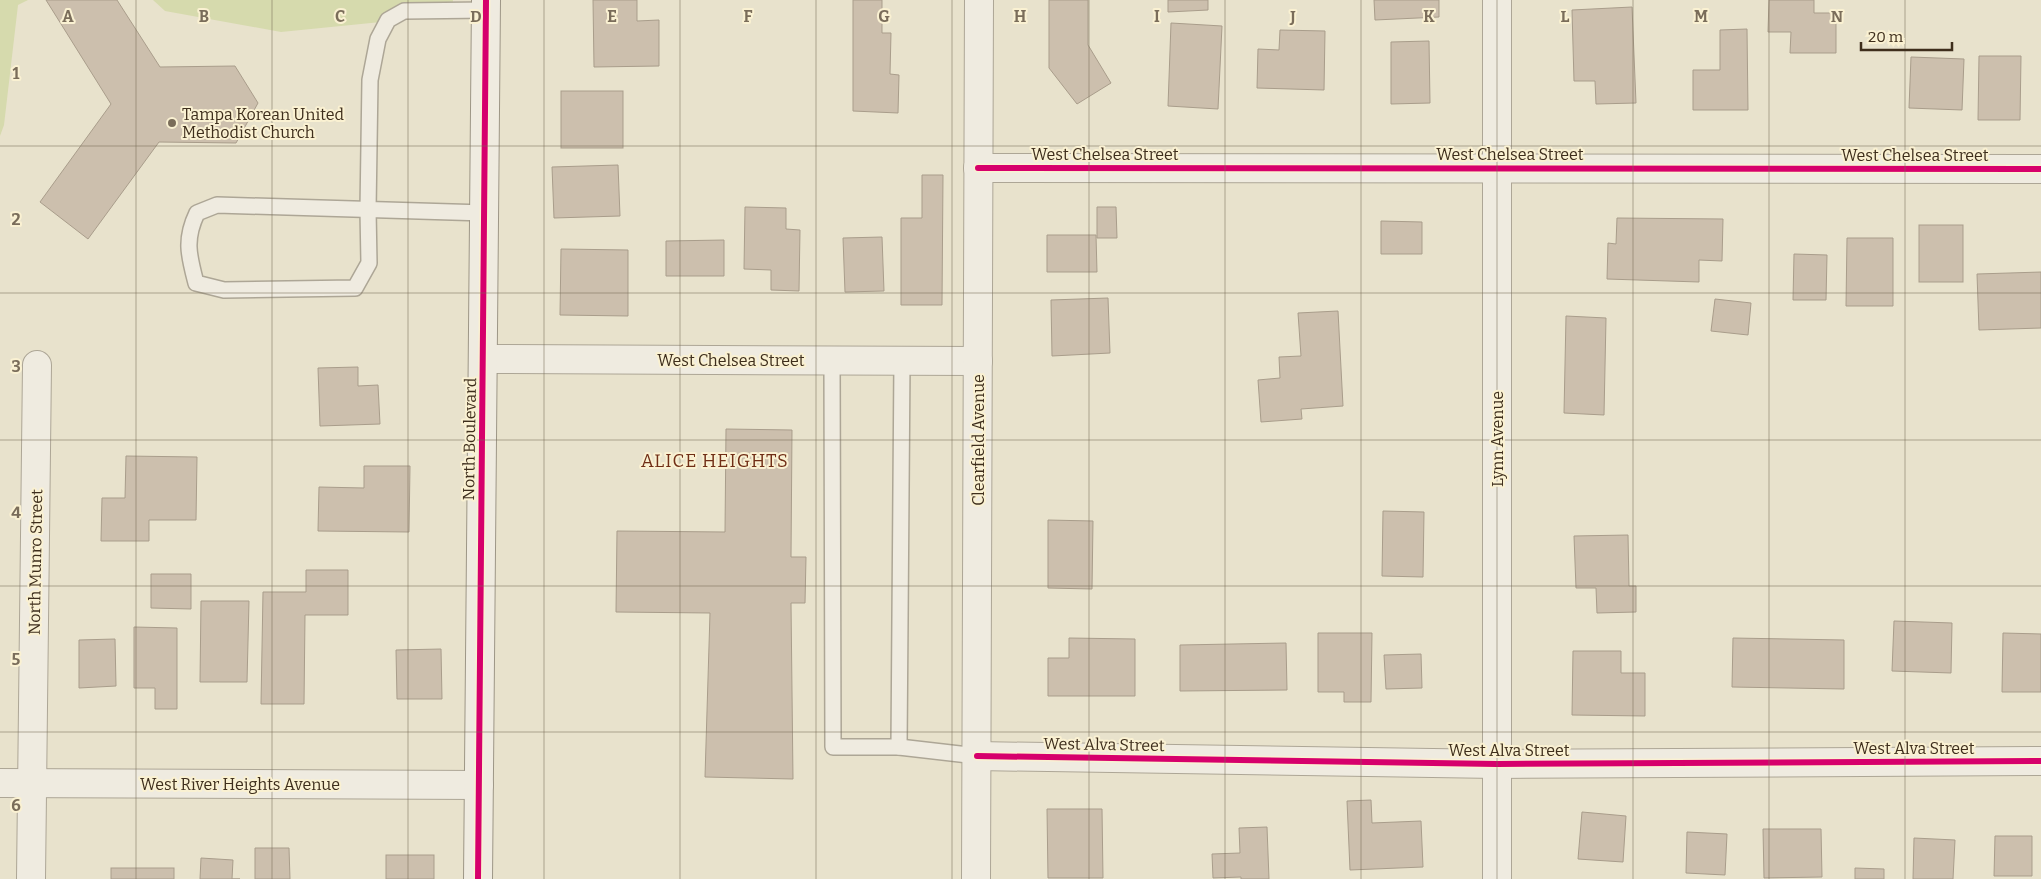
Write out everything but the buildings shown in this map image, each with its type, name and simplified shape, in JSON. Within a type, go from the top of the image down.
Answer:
[{"type":"street","name":"Clearfield Avenue","points":[[976,879],[979,0]]},
{"type":"street","name":"Lynn Avenue","points":[[1497,0],[1497,879]]},
{"type":"street","name":"North Boulevard","points":[[478,879],[486,5]]},
{"type":"street","name":"West Chelsea Street","points":[[978,168],[2041,169]]},
{"type":"street","name":"West Chelsea Street","points":[[484,359],[978,361]]},
{"type":"street","name":"North Munro Street","points":[[31,879],[38,364]]},
{"type":"street","name":"West Alva Street","points":[[977,756],[1497,764],[2041,761]]},
{"type":"street","name":"West River Heights Avenue","points":[[0,783],[479,785]]},
{"type":"lane","points":[[485,213],[368,210],[217,205],[197,213],[190,228],[189,254],[196,283],[224,290],[355,288],[369,262],[368,210],[370,80],[378,39],[388,20],[404,11],[486,5]]},
{"type":"lane","points":[[832,360],[833,747],[898,746],[977,756]]},
{"type":"lane","points":[[898,746],[902,360]]},
{"type":"green space","points":[[0,0],[28,0],[18,5],[4,125],[0,136]]},
{"type":"green space","points":[[153,0],[453,0],[451,15],[281,32],[165,11]]},
{"type":"cycle path","points":[[478,879],[486,0]]},
{"type":"cycle path","points":[[978,168],[2041,169]]},
{"type":"cycle path","points":[[977,756],[1497,764],[2041,761]]},
{"type":"place","name":"Tampa Korean United Methodist Church","points":[[172,123]]},
{"type":"district","name":"ALICE HEIGHTS","points":[[715,461]]}]
